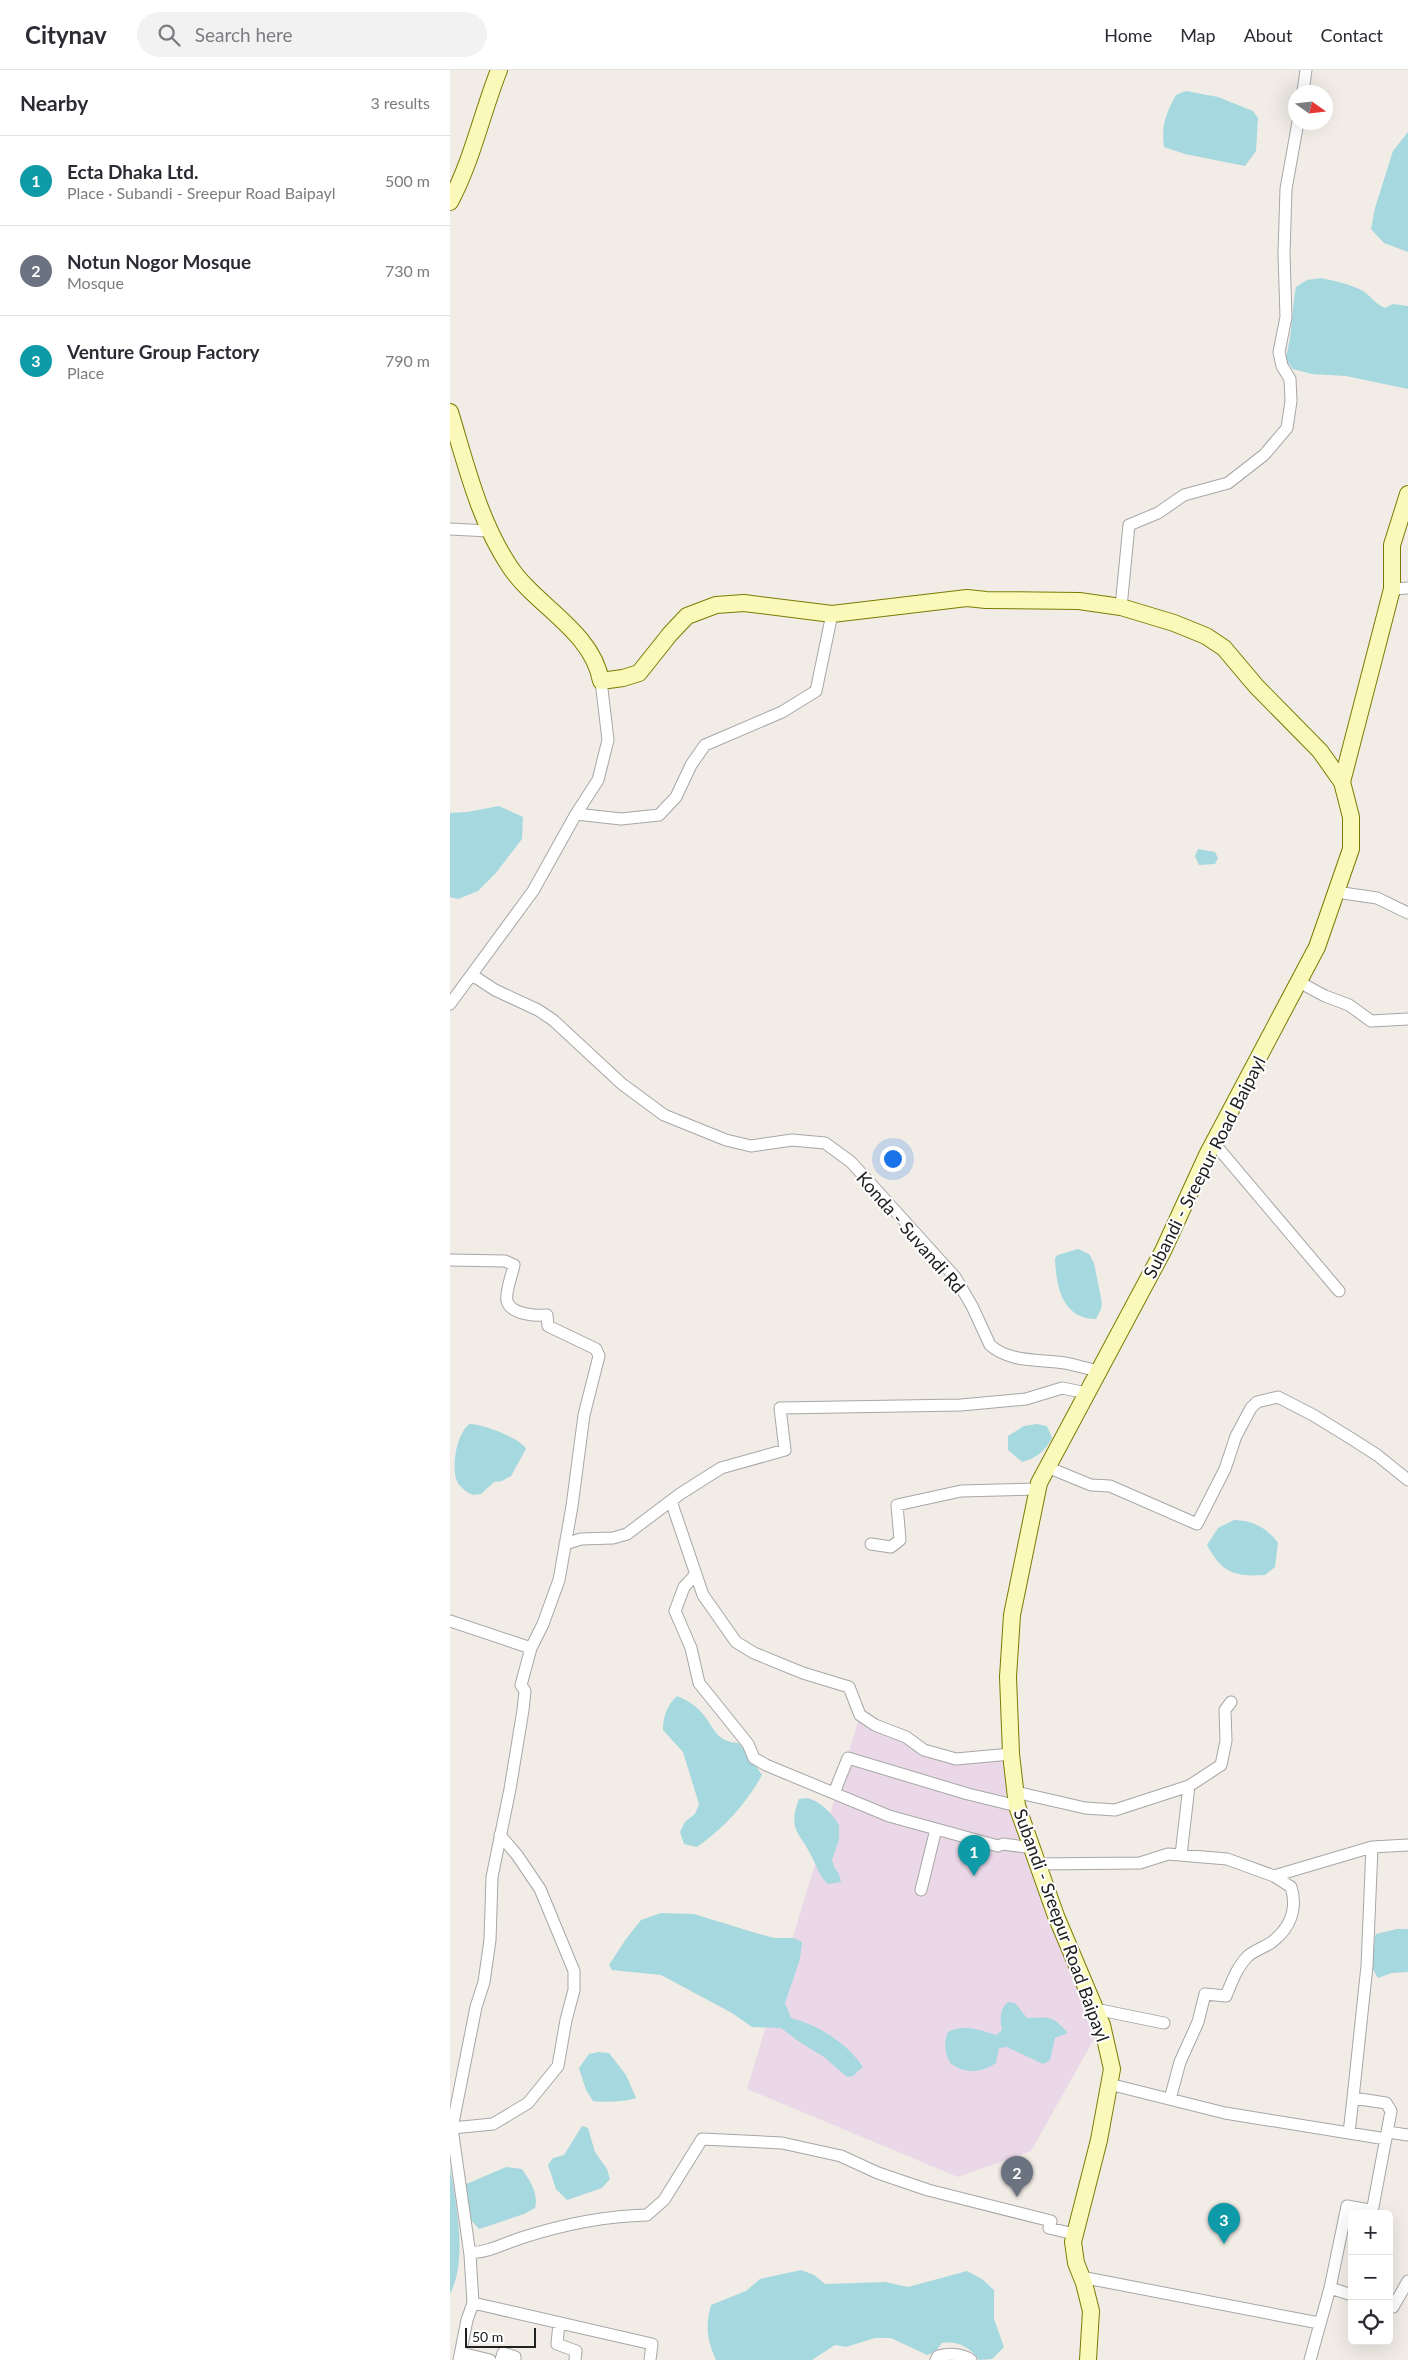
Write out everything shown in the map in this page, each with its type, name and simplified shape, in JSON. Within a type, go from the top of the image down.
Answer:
[{"type":"street","points":[[450,202],[460,182],[484,107],[499,70]]},
{"type":"street","points":[[1304,85],[1306,70]]},
{"type":"street","points":[[1121,607],[1130,525],[1158,513],[1184,495],[1228,483],[1264,455],[1287,428],[1291,401],[1290,379],[1282,366],[1279,352],[1286,316],[1284,254],[1286,189],[1297,130]]},
{"type":"street","points":[[450,412],[489,531],[511,569],[587,647],[599,672],[608,740],[598,780],[576,814],[533,891],[450,1004]]},
{"type":"street","points":[[1342,782],[1400,588],[1392,545],[1408,494]]},
{"type":"street","points":[[450,530],[489,531]]},
{"type":"street","name":"Subandi - Sreepur Road Baipayl","points":[[600,681],[623,678],[639,673],[687,616],[716,605],[744,603],[832,614],[967,598],[1079,601],[1121,607],[1174,623],[1206,636],[1224,648],[1256,686],[1320,751],[1342,782],[1351,817],[1351,849],[1318,947],[1214,1142],[1163,1251],[1047,1467],[1038,1489],[1012,1615],[1008,1676],[1011,1754],[1017,1799],[1034,1856],[1102,2025],[1112,2069],[1099,2140],[1073,2242],[1076,2263],[1091,2311],[1088,2360]]},
{"type":"street","points":[[576,814],[621,820],[659,815],[676,797],[691,765],[704,745],[782,712],[816,691],[832,614]]},
{"type":"street","points":[[1336,892],[1377,898],[1408,913]]},
{"type":"street","name":"Konda - Suvandi Rd","points":[[472,975],[494,990],[538,1010],[553,1020],[622,1084],[664,1115],[726,1140],[751,1146],[792,1140],[825,1143],[835,1149],[850,1162],[954,1277],[972,1306],[990,1345],[994,1349],[1022,1359],[1063,1362],[1099,1372]]},
{"type":"street","points":[[1299,982],[1325,996],[1349,1005],[1371,1021],[1408,1019]]},
{"type":"street","points":[[1214,1142],[1339,1291]]},
{"type":"street","points":[[450,1260],[505,1261],[512,1263],[514,1265],[507,1300],[510,1307],[525,1314],[548,1315],[548,1326],[596,1349],[599,1356],[584,1415],[559,1580],[532,1648],[521,1684],[525,1692],[523,1710],[510,1789],[492,1877],[490,1940],[484,1982],[476,2007],[452,2128],[470,2254],[473,2303],[466,2320],[460,2357],[490,2360]]},
{"type":"street","points":[[565,1544],[581,1539],[612,1538],[627,1534],[671,1501],[721,1468],[785,1450],[780,1408],[961,1406],[1026,1399],[1062,1388],[1087,1393]]},
{"type":"street","points":[[1047,1467],[1091,1485],[1110,1486],[1197,1524],[1225,1469],[1236,1436],[1251,1408],[1257,1402],[1278,1397],[1313,1415],[1352,1439],[1377,1455],[1408,1480]]},
{"type":"street","points":[[871,1544],[891,1546],[900,1540],[897,1505],[961,1491],[1038,1489]]},
{"type":"street","points":[[671,1501],[703,1595],[736,1642],[754,1653],[803,1674],[849,1687],[860,1715],[875,1725],[906,1737],[924,1750],[956,1759],[1011,1754]]},
{"type":"street","points":[[696,1574],[684,1587],[675,1611],[691,1648],[699,1683],[748,1744],[754,1758],[766,1765],[889,1816],[998,1846],[1003,1844],[1034,1856],[1140,1863],[1168,1854],[1227,1859],[1274,1876],[1291,1887],[1295,1901],[1288,1924],[1272,1941],[1249,1955],[1234,1974],[1226,1996],[1205,1994],[1198,2022],[1180,2062],[1170,2099]]},
{"type":"street","points":[[450,1621],[532,1648]]},
{"type":"street","points":[[834,1794],[848,1758],[968,1794],[1116,1810],[1188,1786],[1221,1764],[1226,1741],[1225,1710],[1231,1702]]},
{"type":"street","points":[[1181,1855],[1188,1786]]},
{"type":"street","points":[[921,1890],[936,1829]]},
{"type":"street","points":[[452,2128],[493,2124],[528,2103],[558,2066],[566,2020],[574,1990],[574,1971],[540,1888],[517,1854],[500,1836]]},
{"type":"street","points":[[1274,1876],[1372,1847],[1408,1845]]},
{"type":"street","points":[[1349,2133],[1367,1966],[1372,1847]]},
{"type":"street","points":[[1095,2009],[1164,2023]]},
{"type":"street","points":[[1109,2084],[1225,2113],[1349,2133],[1408,2135]]},
{"type":"street","points":[[1310,2360],[1330,2288],[1347,2206],[1369,2210],[1373,2207],[1387,2135],[1389,2106],[1386,2103],[1353,2098]]},
{"type":"street","points":[[470,2254],[485,2252],[521,2238],[612,2216],[647,2215],[664,2200],[702,2139],[782,2143],[841,2156],[878,2173],[956,2198],[1051,2221],[1049,2228],[1074,2234]]},
{"type":"street","points":[[1081,2277],[1319,2323]]},
{"type":"street","points":[[1393,2308],[1408,2281]]},
{"type":"street","points":[[1330,2288],[1348,2294]]},
{"type":"street","points":[[473,2303],[652,2344],[650,2360]]},
{"type":"street","points":[[559,2324],[557,2344],[576,2351],[575,2360]]},
{"type":"street","points":[[501,2360],[502,2354],[516,2357],[515,2360]]},
{"type":"street","points":[[936,2360],[938,2356],[949,2354],[964,2355],[971,2360]]},
{"type":"shaded area","points":[[860,1715],[956,1759],[1011,1754],[1086,1989],[1102,2025],[1031,2151],[958,2177],[747,2089]]},
{"type":"water","points":[[1186,91],[1218,97],[1253,111],[1258,118],[1256,151],[1245,166],[1185,154],[1164,147],[1163,133],[1169,108],[1176,95]]},
{"type":"water","points":[[1408,132],[1408,252],[1384,243],[1371,229],[1375,208],[1393,151]]},
{"type":"water","points":[[1321,278],[1358,289],[1385,308],[1393,304],[1408,306],[1408,389],[1346,376],[1312,374],[1293,369],[1285,359],[1288,351],[1296,287],[1307,280]]},
{"type":"water","points":[[499,806],[523,817],[522,839],[495,874],[478,891],[458,899],[450,897],[450,813]]},
{"type":"water","points":[[1198,849],[1215,852],[1218,858],[1215,864],[1199,865],[1195,856]]},
{"type":"water","points":[[1078,1249],[1089,1254],[1094,1263],[1102,1303],[1096,1319],[1085,1318],[1075,1313],[1068,1307],[1059,1290],[1055,1258],[1058,1255]]},
{"type":"water","points":[[470,1424],[484,1426],[501,1433],[517,1441],[526,1449],[511,1476],[502,1481],[494,1482],[481,1494],[473,1495],[459,1485],[455,1469],[458,1442],[465,1428]]},
{"type":"water","points":[[1037,1424],[1047,1426],[1052,1438],[1040,1453],[1022,1462],[1008,1450],[1008,1436],[1024,1426]]},
{"type":"water","points":[[1234,1520],[1247,1521],[1259,1526],[1278,1543],[1275,1567],[1265,1575],[1245,1575],[1230,1571],[1218,1562],[1207,1545],[1218,1528]]},
{"type":"water","points":[[677,1696],[698,1709],[719,1736],[730,1742],[738,1743],[746,1751],[762,1775],[734,1815],[697,1847],[684,1844],[680,1832],[685,1822],[695,1814],[699,1804],[683,1752],[663,1730],[666,1711]]},
{"type":"water","points":[[807,1798],[825,1808],[839,1825],[839,1840],[832,1859],[841,1882],[828,1884],[825,1881],[796,1831],[794,1818],[799,1799]]},
{"type":"water","points":[[661,1913],[694,1914],[759,1934],[775,1938],[794,1938],[802,1942],[800,1959],[785,2003],[791,2018],[811,2025],[831,2036],[849,2050],[863,2067],[853,2076],[847,2077],[824,2057],[781,2028],[752,2027],[732,2013],[661,1975],[612,1970],[609,1965],[641,1920]]},
{"type":"water","points":[[1397,1929],[1408,1929],[1408,1972],[1392,1973],[1378,1978],[1372,1968],[1376,1934]]},
{"type":"water","points":[[1008,2002],[1015,2003],[1027,2018],[1052,2019],[1068,2033],[1055,2038],[1050,2060],[1043,2064],[1007,2047],[999,2048],[996,2063],[985,2069],[968,2071],[951,2064],[945,2048],[948,2032],[966,2028],[996,2035],[1002,2030],[1001,2015],[1003,2008]]},
{"type":"water","points":[[598,2052],[609,2053],[626,2075],[636,2098],[602,2102],[593,2101],[586,2090],[579,2068],[589,2054]]},
{"type":"water","points":[[582,2126],[588,2128],[595,2152],[607,2169],[610,2179],[602,2188],[567,2200],[556,2189],[548,2165],[553,2158],[564,2155]]},
{"type":"water","points":[[450,2167],[459,2232],[459,2249],[455,2280],[450,2294]]},
{"type":"water","points":[[506,2167],[522,2169],[535,2193],[535,2208],[524,2214],[479,2229],[471,2220],[464,2185]]},
{"type":"water","points":[[801,2270],[814,2275],[825,2284],[885,2282],[908,2287],[967,2271],[982,2279],[994,2290],[994,2319],[1004,2347],[992,2359],[979,2360],[968,2348],[958,2344],[942,2343],[935,2352],[927,2355],[891,2338],[875,2338],[846,2347],[835,2345],[812,2360],[716,2360],[708,2333],[711,2305],[746,2291],[760,2279]]},
{"type":"place","name":"Ecta Dhaka Ltd.","points":[[974,1876]]},
{"type":"place","name":"Notun Nogor Mosque","points":[[1017,2197]]},
{"type":"place","name":"Venture Group Factory","points":[[1224,2244]]}]
